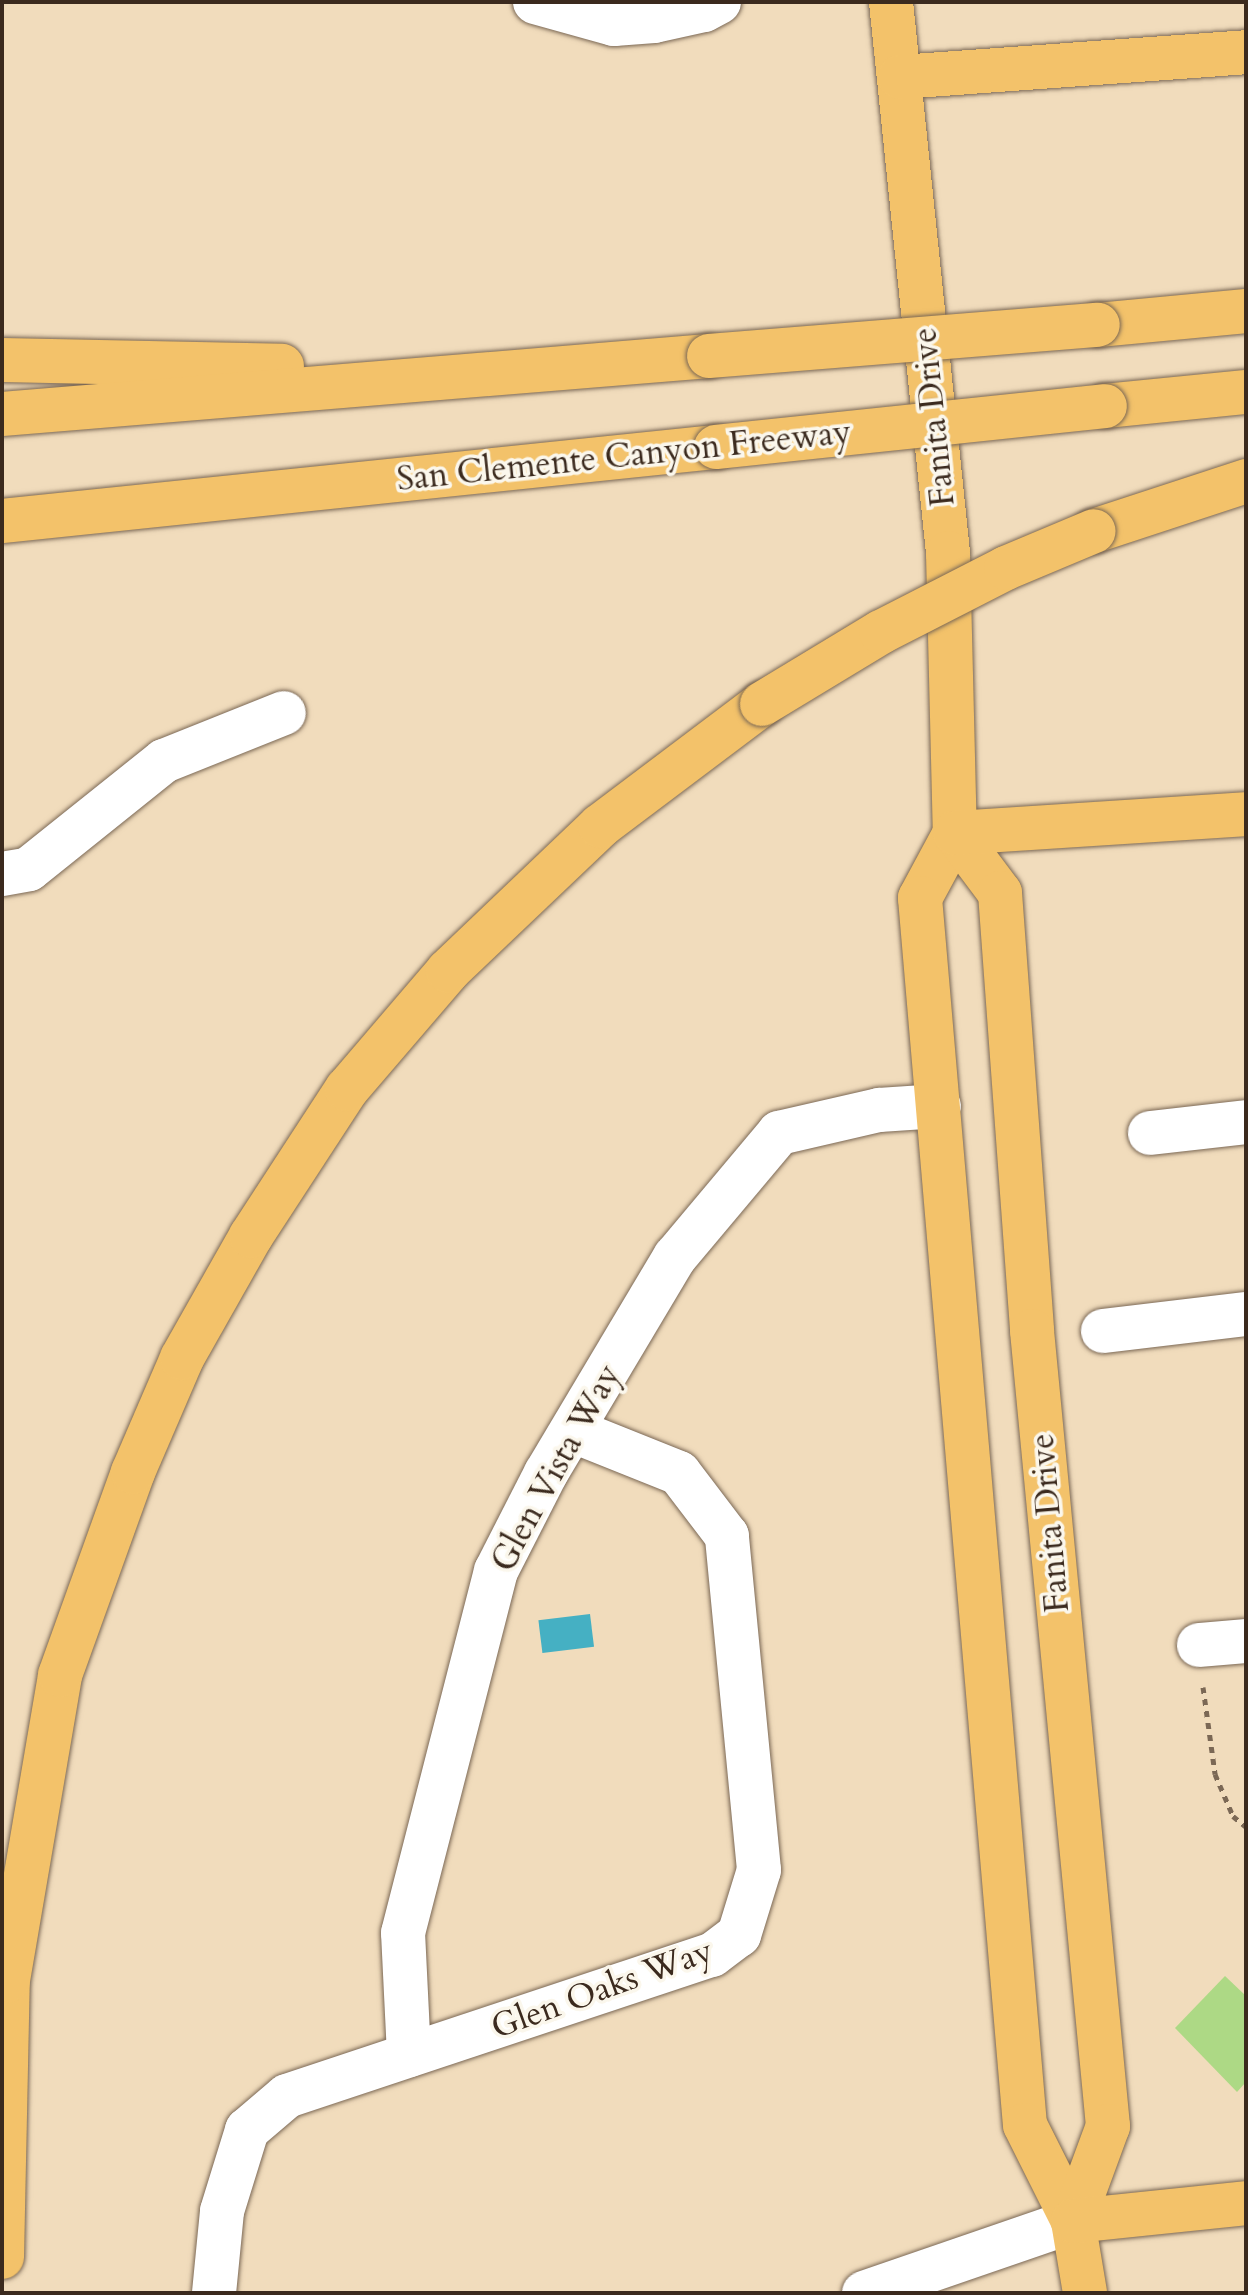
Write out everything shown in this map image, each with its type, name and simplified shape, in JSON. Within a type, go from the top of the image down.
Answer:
[{"type":"main road","name":"Fanita Drive","points":[[891,2],[948,553],[955,833],[920,898],[1025,2125],[1073,2221],[1085,2293]]},
{"type":"main road","points":[[900,77],[1246,52]]},
{"type":"main road","points":[[2,414],[1246,311]]},
{"type":"main road","points":[[2,360],[525,371]]},
{"type":"main road","name":"San Clemente Canyon Freeway","points":[[2,521],[1246,392]]},
{"type":"main road","points":[[2,2257],[8,1980],[60,1675],[133,1472],[182,1358],[251,1236],[347,1089],[448,971],[600,826],[762,704],[881,632],[1006,568],[1094,531],[1246,481]]},
{"type":"main road","points":[[955,833],[1246,814]]},
{"type":"main road","name":"Fanita Drive","points":[[955,833],[1000,893],[1032,1331],[1108,2126],[1073,2221]]},
{"type":"main road","points":[[1073,2221],[1246,2203]]},
{"type":"street","points":[[535,2],[614,24],[654,21],[704,10],[719,2]]},
{"type":"street","points":[[2,874],[29,869],[164,761],[284,713]]},
{"type":"street","name":"Glen Vista Way","points":[[409,2055],[403,1933],[496,1571],[546,1473],[574,1431],[675,1257],[779,1133],[879,1110],[939,1106]]},
{"type":"street","points":[[1150,1133],[1246,1122]]},
{"type":"street","points":[[1103,1331],[1246,1314]]},
{"type":"street","name":"Glen Oaks Way","points":[[214,2293],[222,2211],[247,2130],[287,2096],[712,1955],[739,1935],[759,1870],[727,1536],[679,1473],[574,1431]]},
{"type":"street","points":[[1199,1645],[1246,1641]]},
{"type":"street","points":[[864,2293],[1073,2221]]},
{"type":"path","points":[[1199,1645],[1215,1774],[1233,1816],[1246,1827]]},
{"type":"green space","points":[[1225,1976],[1246,1996],[1246,2082],[1237,2092],[1175,2028]]},
{"type":"water","points":[[590,1614],[594,1647],[542,1653],[538,1620]]}]
